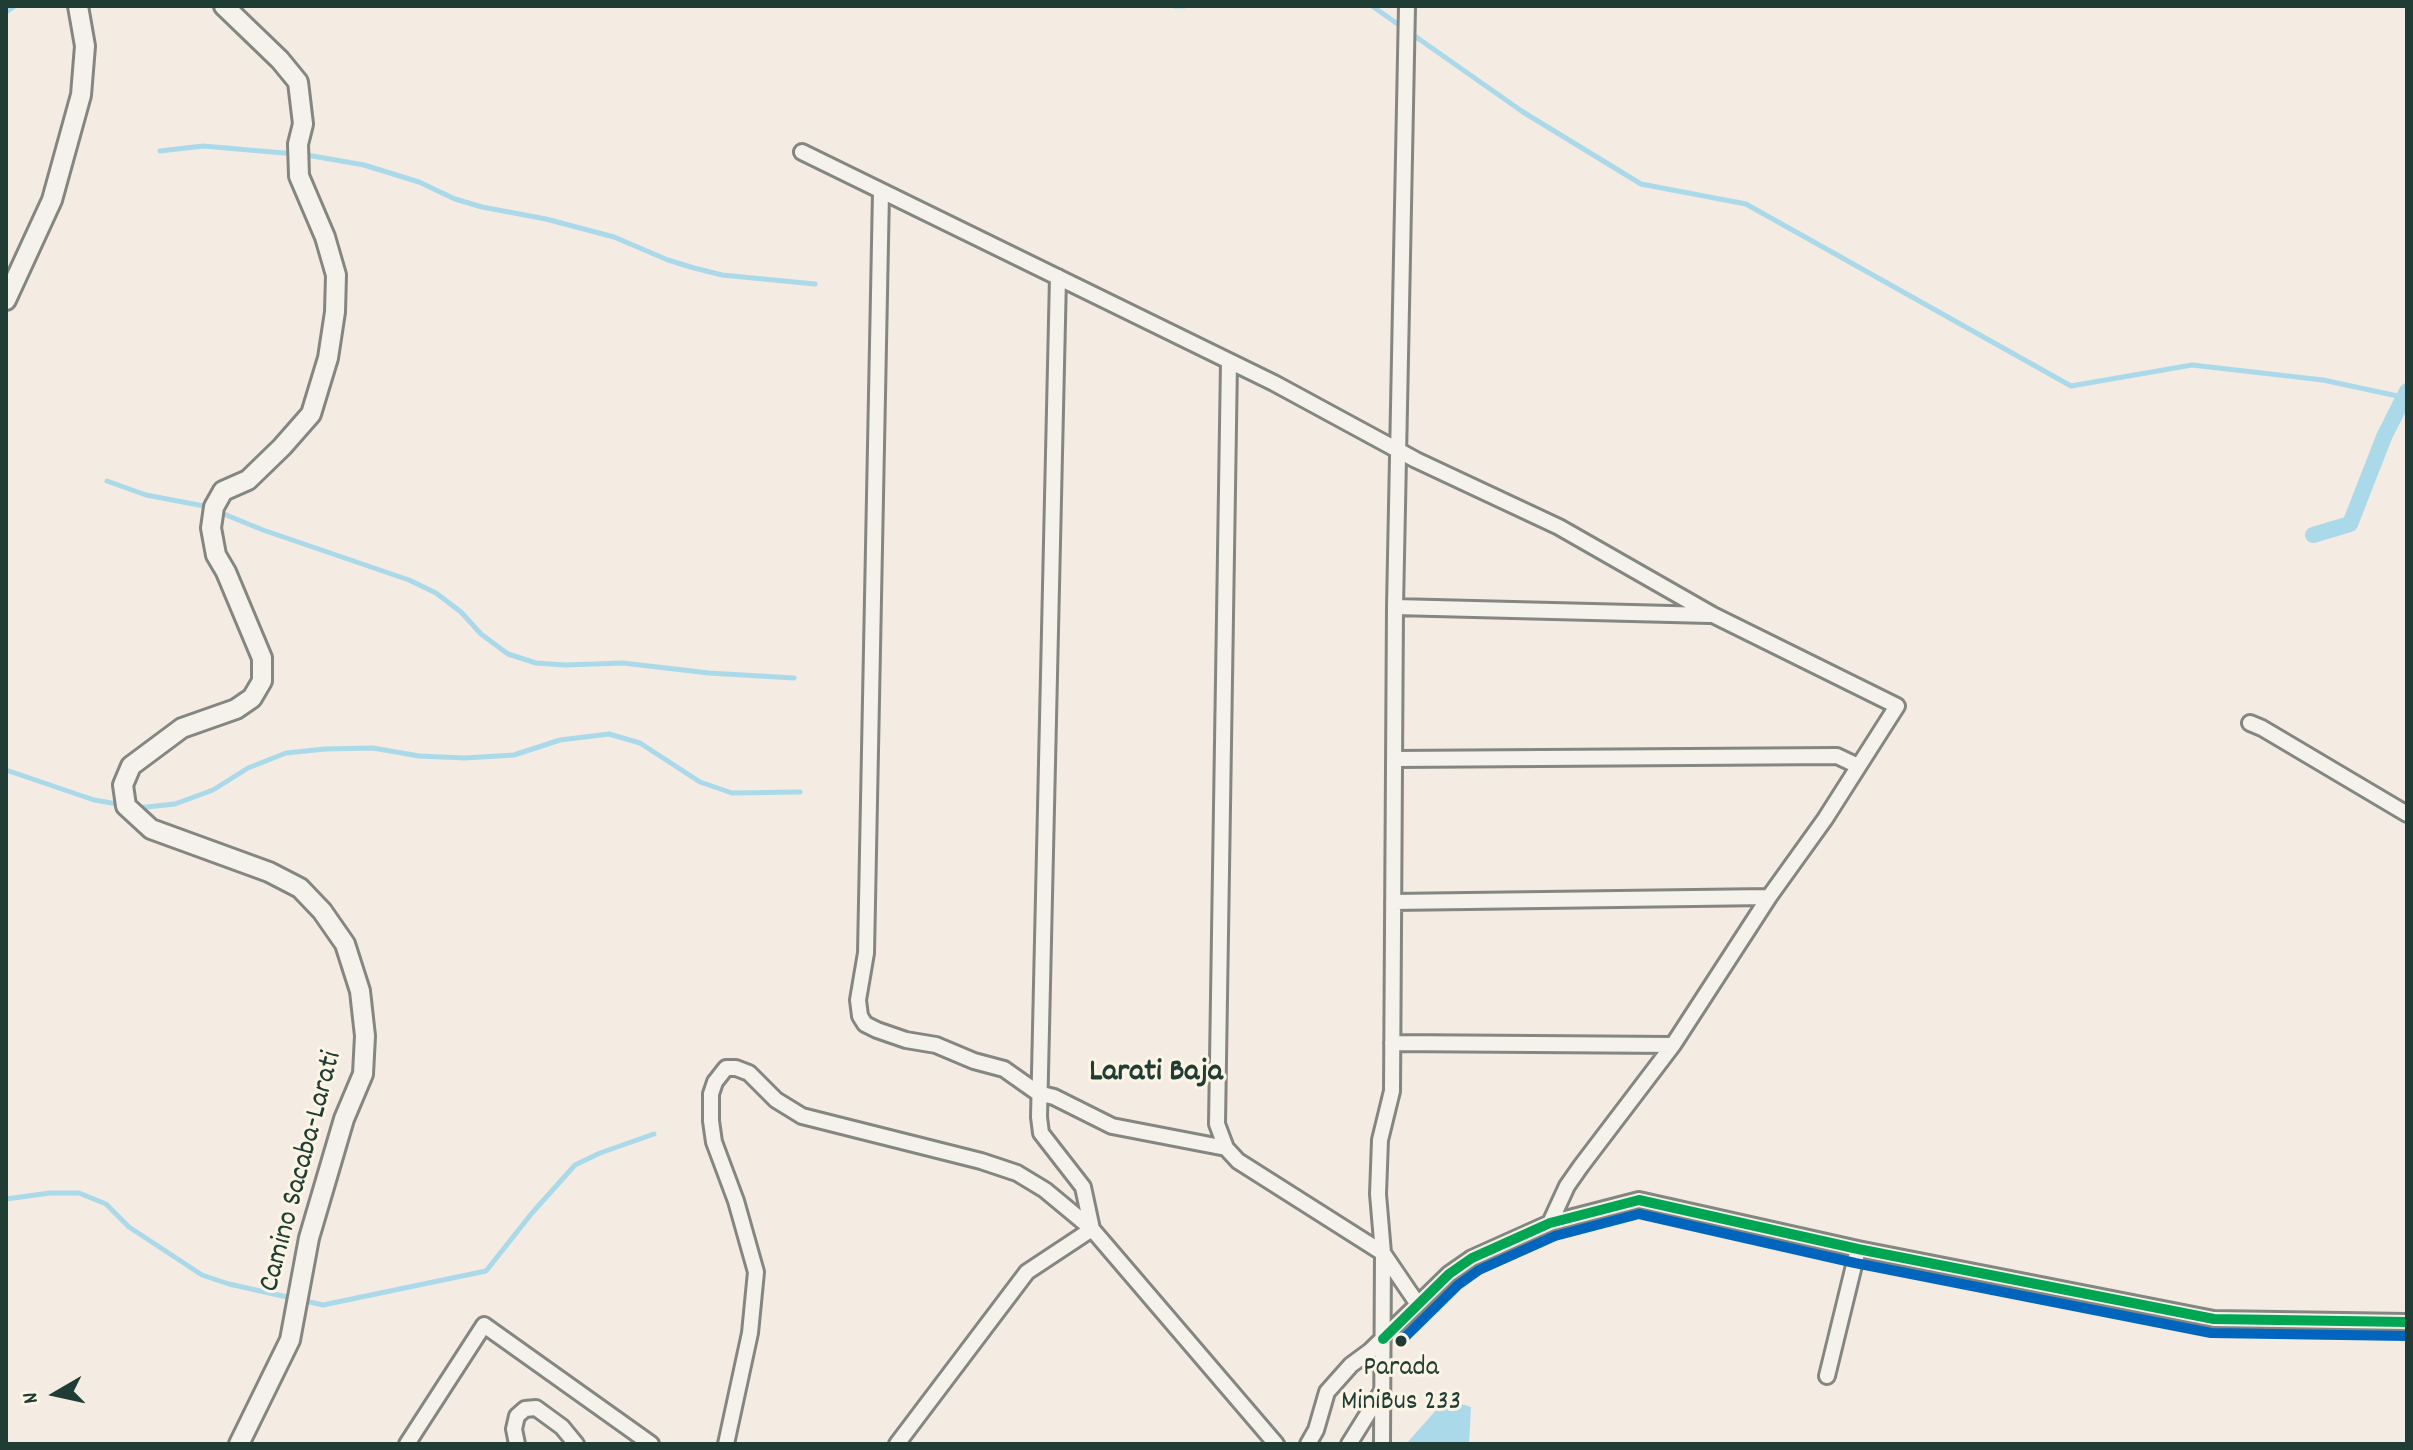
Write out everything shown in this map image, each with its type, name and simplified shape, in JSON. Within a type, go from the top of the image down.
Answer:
[{"type":"street","points":[[6,300],[52,200],[81,95],[85,46],[78,6]]},
{"type":"street","name":"Camino Sacaba-Larati","points":[[224,6],[280,60],[298,82],[303,124],[298,144],[299,176],[325,237],[336,275],[335,312],[328,358],[311,414],[248,480],[223,491],[214,507],[211,528],[216,555],[262,658],[262,681],[252,698],[236,709],[182,728],[131,766],[123,785],[126,806],[151,829],[269,872],[300,888],[322,911],[345,944],[360,991],[365,1036],[363,1074],[344,1119],[309,1238],[290,1340],[239,1444]]},
{"type":"street","points":[[1382,1444],[1383,1253],[1378,1194],[1380,1140],[1392,1091],[1395,607],[1407,12]]},
{"type":"street","points":[[802,152],[1274,383],[1398,450],[1559,527],[1713,615],[1897,706],[1673,1045],[1567,1186],[1550,1223]]},
{"type":"street","points":[[881,192],[866,938],[864,976],[858,1000],[860,1016],[865,1024],[877,1030],[906,1040],[936,1045],[974,1061],[1004,1069],[1038,1093],[1054,1097],[1112,1126],[1226,1148]]},
{"type":"street","points":[[1058,277],[1038,1093],[1041,1133],[1083,1187],[1092,1229]]},
{"type":"street","points":[[1229,362],[1217,1124],[1226,1148],[1255,1174],[1383,1253],[1417,1303]]},
{"type":"street","points":[[1395,607],[1713,615]]},
{"type":"street","points":[[2250,723],[2407,814]]},
{"type":"street","points":[[1394,759],[1837,756],[1858,766]]},
{"type":"street","points":[[1393,902],[1769,897]]},
{"type":"street","points":[[1392,1043],[1673,1045]]},
{"type":"street","points":[[726,1444],[750,1333],[756,1272],[736,1201],[714,1142],[711,1094],[715,1082],[726,1068],[749,1073],[776,1100],[802,1116],[922,1144],[1017,1173],[1069,1208],[1092,1229],[1276,1444]]},
{"type":"street","points":[[1308,1444],[1316,1430],[1327,1392],[1351,1365],[1383,1339],[1449,1274],[1472,1258],[1550,1223],[1639,1200],[1858,1249],[2214,1319],[2407,1322]]},
{"type":"street","points":[[897,1444],[1027,1272],[1092,1229]]},
{"type":"street","points":[[1827,1376],[1858,1249]]},
{"type":"street","points":[[407,1444],[484,1325],[651,1444]]},
{"type":"street","points":[[1349,1444],[1382,1391]]},
{"type":"street","points":[[517,1444],[514,1429],[517,1416],[525,1409],[536,1408],[562,1427],[576,1444]]},
{"type":"water","points":[[1446,1399],[1471,1407],[1469,1444],[1406,1444]]},
{"type":"waterway","points":[[6,12],[15,6]]},
{"type":"waterway","points":[[1174,6],[1184,6]]},
{"type":"waterway","points":[[1372,6],[1523,112],[1641,184],[1746,204],[2071,386],[2192,365],[2323,380],[2407,398]]},
{"type":"waterway","points":[[160,151],[203,146],[307,155],[364,165],[419,182],[455,199],[482,207],[546,219],[614,237],[694,268],[722,275],[815,284]]},
{"type":"waterway","points":[[2313,535],[2350,524],[2384,437],[2407,391]]},
{"type":"waterway","points":[[107,481],[146,495],[204,506],[263,530],[409,580],[436,593],[508,654],[536,663],[623,663],[709,673],[794,678]]},
{"type":"waterway","points":[[137,808],[175,804],[213,790],[248,768],[286,753],[373,748],[419,756],[465,758],[514,755],[560,740],[609,734],[640,743],[700,782],[732,793],[800,792]]},
{"type":"waterway","points":[[6,770],[94,800],[123,805]]},
{"type":"waterway","points":[[6,1199],[79,1193],[106,1204],[129,1227],[202,1275],[323,1305],[486,1271],[575,1165],[654,1134]]},
{"type":"transit line","points":[[1383,1339],[1449,1274],[1472,1258],[1550,1223],[1639,1200],[1858,1249],[2214,1319],[2407,1322]]},
{"type":"transit line","points":[[1399,1343],[1458,1285],[1479,1270],[1555,1236],[1639,1214],[1855,1263],[2211,1333],[2407,1336]]},
{"type":"place","name":"Parada MiniBus 233","points":[[1401,1341]]},
{"type":"district","name":"Larati Baja","points":[[1156,1075]]}]
